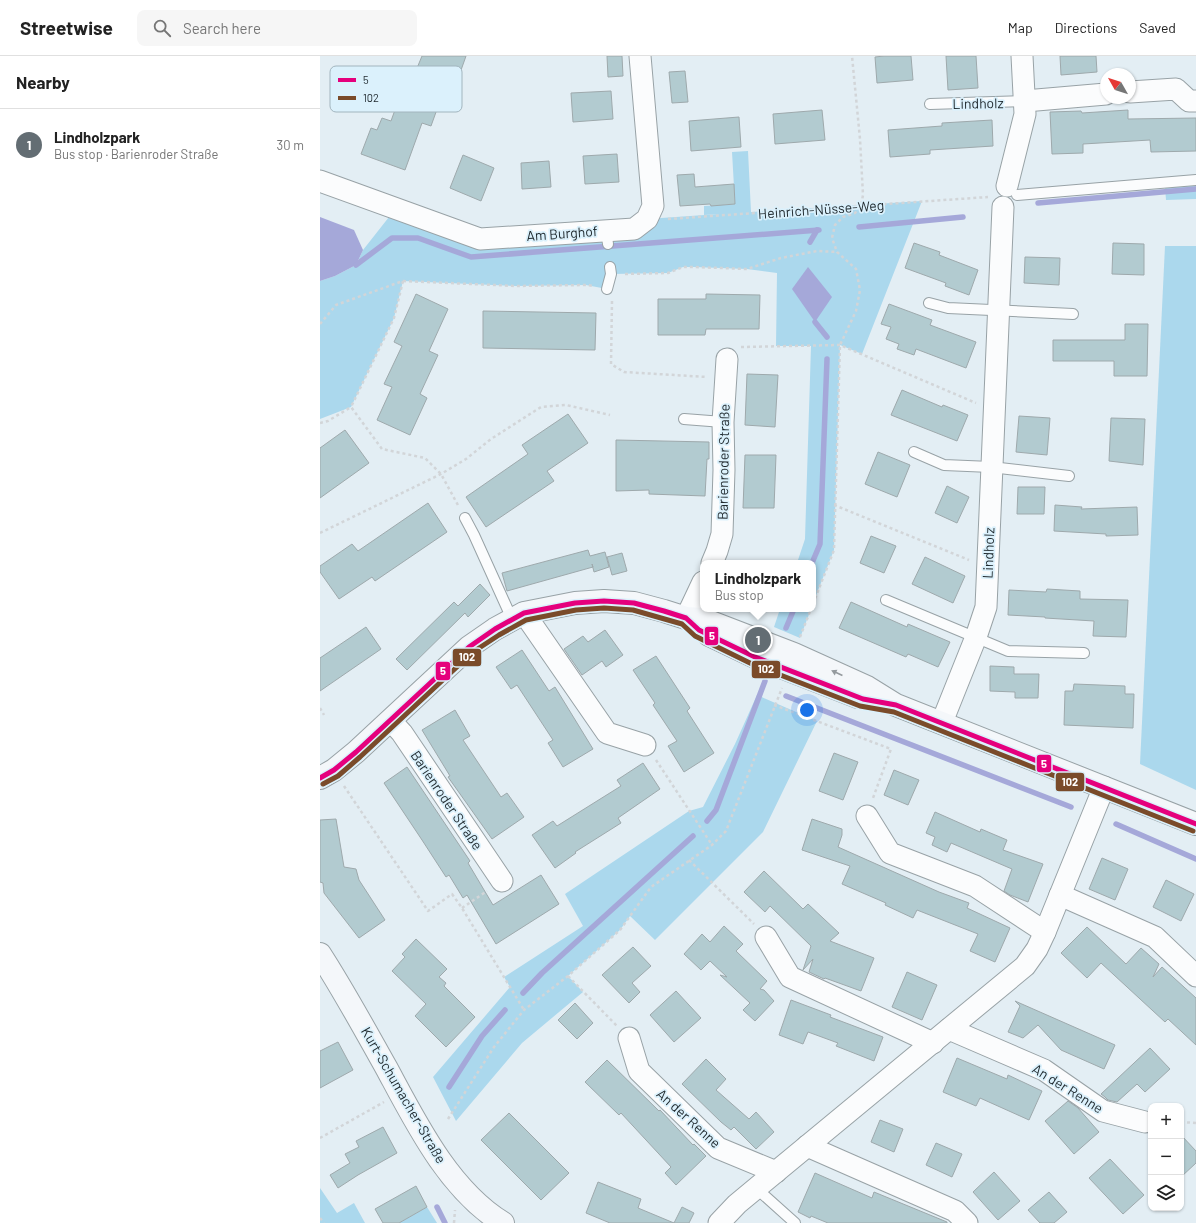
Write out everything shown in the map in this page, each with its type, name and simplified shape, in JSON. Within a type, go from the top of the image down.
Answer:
[{"type":"main road","points":[[320,778],[334,770],[391,721],[469,648],[495,629],[518,616],[555,606],[604,601],[634,603],[686,618],[699,630],[755,657],[863,699],[896,705],[942,722],[1196,824]]},
{"type":"main road","name":"Kurt-Schumacher-Straße","points":[[320,954],[347,997],[400,1094],[437,1155],[457,1182],[477,1203],[503,1223]]},
{"type":"street","points":[[640,56],[653,206],[647,219]]},
{"type":"street","name":"Lindholz","points":[[942,722],[976,637],[986,607],[991,467],[1005,196],[1025,114],[1022,56]]},
{"type":"street","points":[[1136,92],[1176,89],[1188,101],[1196,101]]},
{"type":"street","points":[[1025,101],[1100,95]]},
{"type":"street","name":"Am Burghof","points":[[320,182],[480,239],[607,237],[634,229],[647,219]]},
{"type":"street","name":"Barienroder Straße","points":[[713,560],[722,534],[724,422],[727,368]]},
{"type":"street","points":[[686,618],[700,588]]},
{"type":"street","points":[[518,616],[607,733],[645,745]]},
{"type":"street","name":"Barienroder Straße","points":[[391,721],[402,733],[502,881]]},
{"type":"street","points":[[720,1223],[737,1204],[1025,966],[1036,949],[1060,896],[1104,787]]},
{"type":"street","points":[[867,816],[890,853],[975,886],[1044,932]]},
{"type":"street","points":[[1060,896],[1156,937],[1196,976]]},
{"type":"street","points":[[766,936],[790,977],[933,1043]]},
{"type":"street","name":"An der Renne","points":[[949,1029],[1044,1070],[1103,1111],[1145,1122]]},
{"type":"street","name":"An der Renne","points":[[629,1038],[639,1072],[718,1148],[776,1172]]},
{"type":"street","points":[[807,1146],[955,1210],[967,1223]]},
{"type":"lane","name":"Lindholz","points":[[930,104],[1025,101]]},
{"type":"lane","points":[[1005,196],[1196,180]]},
{"type":"lane","points":[[607,289],[610,271]]},
{"type":"lane","points":[[929,303],[948,308],[1073,314]]},
{"type":"lane","points":[[684,419],[724,422]]},
{"type":"lane","points":[[914,452],[944,465],[991,467],[1069,476]]},
{"type":"lane","points":[[465,518],[518,616]]},
{"type":"lane","points":[[886,600],[1008,651],[1084,653]]},
{"type":"lane","points":[[756,1188],[796,1223]]},
{"type":"path","points":[[816,596],[834,550],[834,505],[840,345],[856,311],[860,290],[856,269],[837,252],[832,238],[835,225],[843,217],[855,212],[861,206],[860,139],[852,56]]},
{"type":"path","name":"Heinrich-Nüsse-Weg","points":[[647,219],[664,220],[1005,196]]},
{"type":"path","points":[[610,271],[668,273],[683,267],[747,269],[781,258],[817,251],[837,252]]},
{"type":"path","points":[[320,324],[336,305],[403,281],[516,286],[586,285],[607,289],[612,295],[611,364],[624,372],[727,368],[727,347],[840,345],[981,405]]},
{"type":"path","points":[[320,423],[328,421],[351,407],[394,318],[403,281]]},
{"type":"path","points":[[320,533],[441,474],[466,459],[492,439],[540,407],[566,405],[610,415]]},
{"type":"path","points":[[351,407],[382,449],[425,458],[441,474],[465,518]]},
{"type":"path","points":[[834,505],[973,562]]},
{"type":"path","points":[[800,638],[810,612]]},
{"type":"path","points":[[448,1119],[494,1047],[524,1010],[568,976],[620,930],[651,887],[688,860],[712,845],[726,831],[783,685]]},
{"type":"path","points":[[774,705],[892,750],[867,816]]},
{"type":"path","points":[[320,708],[324,715]]},
{"type":"path","points":[[645,745],[712,845]]},
{"type":"path","points":[[344,784],[428,911],[452,894],[524,1010]]},
{"type":"path","points":[[688,860],[766,936]]},
{"type":"path","points":[[462,908],[502,881]]},
{"type":"path","points":[[568,976],[629,1038]]},
{"type":"path","points":[[320,1138],[400,1094]]},
{"type":"path","points":[[1184,1122],[1196,1123]]},
{"type":"path","points":[[320,1218],[324,1223]]},
{"type":"shaded area","points":[[748,151],[751,212],[922,201],[862,354],[840,345],[834,550],[816,595],[816,560],[798,560],[805,539],[811,346],[776,346],[777,273],[747,269],[683,267],[668,273],[611,274],[607,289],[586,285],[516,286],[403,281],[394,318],[351,407],[320,419],[320,281],[335,276],[356,265],[363,250],[389,217],[480,239],[647,219],[719,214],[704,215],[704,206],[735,204],[732,152]]},
{"type":"shaded area","points":[[1196,184],[1196,199],[1166,200],[1165,187]]},
{"type":"shaded area","points":[[320,217],[354,230],[363,250],[356,265],[335,276],[320,281]]},
{"type":"shaded area","points":[[1165,246],[1196,246],[1196,790],[1140,764]]},
{"type":"shaded area","points":[[808,267],[832,297],[815,322],[792,289]]},
{"type":"shaded area","points":[[779,612],[810,612],[800,638],[774,627]]},
{"type":"shaded area","points":[[757,695],[817,721],[763,832],[655,940],[630,916],[620,930],[568,976],[583,992],[522,1043],[456,1121],[433,1077],[510,987],[504,977],[583,926],[565,894],[689,811],[703,807],[735,744]]},
{"type":"shaded area","points":[[320,1188],[337,1213],[354,1203],[365,1223],[320,1223]]},
{"type":"shaded area","points":[[427,1207],[437,1223],[399,1223]]},
{"type":"building","points":[[422,56],[466,56],[462,67],[462,66],[418,66]]},
{"type":"building","points":[[607,56],[622,56],[623,76],[608,77]]},
{"type":"building","points":[[911,56],[913,80],[877,83],[875,57]]},
{"type":"building","points":[[946,56],[976,56],[978,88],[948,90]]},
{"type":"building","points":[[1060,56],[1096,56],[1097,72],[1061,75]]},
{"type":"building","points":[[685,71],[688,102],[672,103],[669,72]]},
{"type":"building","points":[[611,91],[613,119],[573,122],[571,93]]},
{"type":"building","points":[[822,110],[825,140],[775,144],[773,114]]},
{"type":"building","points":[[1128,110],[1128,119],[1196,118],[1196,151],[1151,152],[1150,140],[1083,144],[1083,153],[1052,154],[1050,112],[1081,111],[1082,113]]},
{"type":"building","points":[[394,112],[436,112],[431,126],[422,123],[405,170],[361,154],[371,128],[377,130],[382,118],[391,121]]},
{"type":"building","points":[[739,117],[741,147],[691,151],[689,121]]},
{"type":"building","points":[[992,120],[993,146],[930,150],[930,154],[890,157],[888,130],[942,126],[942,123]]},
{"type":"building","points":[[617,154],[619,182],[585,184],[583,156]]},
{"type":"building","points":[[463,155],[494,168],[481,201],[450,188]]},
{"type":"building","points":[[549,161],[551,187],[522,189],[521,163]]},
{"type":"building","points":[[694,174],[695,187],[734,184],[735,204],[680,206],[677,175]]},
{"type":"building","points":[[914,243],[940,252],[939,255],[978,270],[969,295],[945,286],[946,283],[905,268]]},
{"type":"building","points":[[1113,243],[1144,244],[1144,275],[1112,274]]},
{"type":"building","points":[[1025,257],[1060,258],[1059,285],[1024,283]]},
{"type":"building","points":[[416,294],[448,309],[429,351],[438,355],[420,394],[427,398],[410,435],[377,420],[392,387],[384,384],[402,346],[394,342]]},
{"type":"building","points":[[706,294],[760,295],[759,329],[706,329],[705,335],[658,335],[658,299],[706,299]]},
{"type":"building","points":[[889,304],[932,320],[930,325],[976,342],[966,368],[916,349],[914,355],[897,349],[899,344],[886,339],[891,327],[881,324]]},
{"type":"building","points":[[483,311],[596,313],[595,350],[483,348]]},
{"type":"building","points":[[1125,324],[1148,324],[1147,376],[1114,376],[1114,361],[1053,361],[1053,340],[1125,340]]},
{"type":"building","points":[[747,374],[778,375],[775,427],[745,425]]},
{"type":"building","points":[[902,390],[942,407],[943,405],[968,415],[957,441],[891,415]]},
{"type":"building","points":[[568,414],[588,443],[547,471],[554,481],[486,527],[466,497],[528,454],[522,445]]},
{"type":"building","points":[[1019,416],[1050,418],[1047,455],[1016,452]]},
{"type":"building","points":[[1111,418],[1145,419],[1143,465],[1109,461]]},
{"type":"building","points":[[345,430],[369,463],[320,498],[320,448]]},
{"type":"building","points":[[616,440],[709,442],[709,459],[707,459],[705,496],[649,494],[649,490],[616,491]]},
{"type":"building","points":[[878,452],[910,465],[897,497],[865,484]]},
{"type":"building","points":[[745,455],[776,455],[774,508],[743,508]]},
{"type":"building","points":[[947,486],[969,497],[957,523],[935,513]]},
{"type":"building","points":[[1018,487],[1045,487],[1044,514],[1017,514]]},
{"type":"building","points":[[428,503],[447,532],[375,581],[372,577],[339,599],[320,572],[320,566],[352,544],[358,551]]},
{"type":"building","points":[[1055,505],[1082,507],[1081,509],[1137,507],[1138,535],[1106,536],[1106,534],[1054,531]]},
{"type":"building","points":[[871,536],[896,546],[884,573],[860,563]]},
{"type":"building","points":[[588,550],[590,556],[605,552],[609,567],[594,572],[593,567],[507,591],[502,573]]},
{"type":"building","points":[[622,553],[627,571],[612,575],[607,557]]},
{"type":"building","points":[[925,557],[965,576],[953,603],[912,584]]},
{"type":"building","points":[[480,584],[490,595],[468,617],[465,613],[407,670],[396,659],[454,602],[458,606]]},
{"type":"building","points":[[1047,589],[1080,591],[1080,599],[1128,600],[1126,637],[1093,636],[1094,621],[1008,615],[1009,590],[1046,592]]},
{"type":"building","points":[[851,602],[907,627],[908,624],[950,642],[938,667],[908,654],[906,657],[839,628]]},
{"type":"building","points":[[366,627],[381,649],[320,691],[320,658]]},
{"type":"building","points":[[605,630],[623,655],[606,667],[602,661],[582,675],[564,649],[583,636],[588,642]]},
{"type":"building","points":[[522,650],[549,691],[555,687],[593,749],[563,767],[548,743],[553,740],[517,685],[511,689],[496,667]]},
{"type":"building","points":[[656,656],[690,708],[687,711],[714,753],[684,772],[668,746],[677,741],[653,705],[655,703],[633,670]]},
{"type":"building","points":[[990,666],[1014,667],[1014,674],[1039,674],[1038,698],[1015,698],[1015,692],[990,691]]},
{"type":"building","points":[[1074,684],[1125,686],[1125,694],[1134,694],[1133,728],[1064,725],[1065,691],[1073,691]]},
{"type":"building","points":[[455,710],[470,736],[463,740],[501,797],[507,793],[524,817],[492,839],[448,777],[450,776],[422,730]]},
{"type":"building","points":[[834,753],[858,762],[843,800],[819,791]]},
{"type":"building","points":[[643,763],[660,789],[618,818],[621,823],[575,852],[576,853],[555,868],[532,835],[553,821],[557,826],[621,786],[617,780]]},
{"type":"building","points":[[407,767],[470,861],[468,863],[493,905],[541,875],[559,904],[496,944],[467,895],[463,898],[449,875],[446,877],[384,783]]},
{"type":"building","points":[[894,770],[919,780],[908,805],[884,795]]},
{"type":"building","points":[[935,812],[980,832],[981,829],[1007,840],[1003,850],[1043,864],[1028,902],[1004,891],[1012,869],[951,843],[947,852],[932,845],[935,837],[926,833]]},
{"type":"building","points":[[336,819],[344,867],[356,869],[359,880],[385,920],[359,938],[324,893],[323,883],[320,882],[320,820]]},
{"type":"building","points":[[812,819],[842,829],[842,835],[838,847],[939,892],[969,903],[967,908],[1010,928],[995,962],[970,951],[978,934],[917,910],[913,918],[885,905],[886,903],[842,884],[850,866],[802,850]]},
{"type":"building","points":[[1102,858],[1128,869],[1115,900],[1089,889]]},
{"type":"building","points":[[764,871],[803,909],[808,904],[839,933],[830,941],[874,958],[861,991],[825,978],[824,979],[809,972],[813,959],[803,970],[811,946],[770,906],[765,912],[744,892]]},
{"type":"building","points":[[1166,880],[1194,894],[1181,921],[1153,907]]},
{"type":"building","points":[[724,926],[743,944],[736,951],[767,981],[760,989],[764,990],[774,1001],[755,1021],[743,1010],[750,1003],[720,975],[727,977],[710,961],[701,970],[684,954],[702,934],[710,942]]},
{"type":"building","points":[[1087,927],[1126,964],[1141,948],[1159,964],[1153,977],[1162,967],[1196,998],[1196,1045],[1168,1019],[1165,1022],[1101,963],[1087,978],[1061,953]]},
{"type":"building","points":[[416,939],[447,969],[439,977],[446,983],[444,986],[475,1017],[446,1047],[415,1016],[426,1004],[392,971],[405,957],[402,954]]},
{"type":"building","points":[[633,947],[651,966],[632,983],[640,992],[629,1003],[602,975]]},
{"type":"building","points":[[907,972],[937,985],[922,1020],[892,1007]]},
{"type":"building","points":[[676,991],[701,1018],[674,1042],[650,1015]]},
{"type":"building","points":[[791,1000],[831,1015],[830,1017],[883,1037],[874,1061],[836,1046],[838,1043],[808,1032],[803,1044],[779,1035]]},
{"type":"building","points":[[1015,1001],[1115,1045],[1104,1069],[1061,1050],[1038,1025],[1023,1038],[1008,1032],[1020,1006]]},
{"type":"building","points":[[575,1003],[593,1023],[577,1039],[558,1020]]},
{"type":"building","points":[[338,1042],[353,1070],[320,1088],[320,1051]]},
{"type":"building","points":[[1150,1048],[1170,1069],[1145,1092],[1137,1084],[1117,1102],[1108,1100],[1101,1094]]},
{"type":"building","points":[[957,1058],[1007,1079],[1008,1075],[1042,1091],[1029,1120],[980,1098],[976,1106],[943,1092]]},
{"type":"building","points":[[706,1059],[726,1079],[716,1090],[749,1119],[756,1112],[774,1132],[756,1149],[734,1127],[731,1130],[721,1122],[682,1084]]},
{"type":"building","points":[[607,1060],[706,1156],[676,1185],[665,1173],[671,1167],[621,1113],[619,1115],[585,1082]]},
{"type":"building","points":[[1068,1101],[1078,1108],[1099,1132],[1074,1154],[1045,1121]]},
{"type":"building","points":[[509,1113],[569,1173],[541,1200],[481,1140]]},
{"type":"building","points":[[880,1120],[903,1129],[894,1152],[871,1142]]},
{"type":"building","points":[[383,1127],[397,1153],[338,1188],[330,1175],[350,1163],[345,1154],[359,1147],[356,1141]]},
{"type":"building","points":[[1184,1138],[1196,1151],[1196,1163],[1184,1174]]},
{"type":"building","points":[[936,1143],[962,1154],[952,1177],[926,1165]]},
{"type":"building","points":[[1110,1159],[1144,1195],[1123,1214],[1089,1178]]},
{"type":"building","points":[[994,1172],[1020,1201],[998,1220],[973,1192]]},
{"type":"building","points":[[815,1173],[872,1198],[874,1192],[947,1223],[828,1223],[811,1216],[810,1218],[798,1212]]},
{"type":"building","points":[[598,1182],[641,1199],[638,1208],[674,1223],[610,1223],[586,1213]]},
{"type":"building","points":[[416,1186],[427,1207],[399,1223],[383,1223],[375,1209]]},
{"type":"building","points":[[1049,1192],[1067,1212],[1054,1223],[1040,1223],[1028,1210]]},
{"type":"building","points":[[682,1207],[694,1213],[689,1223],[674,1223]]},
{"type":"waterway","points":[[1038,203],[1196,189]]},
{"type":"waterway","points":[[859,227],[963,217]]},
{"type":"waterway","points":[[810,242],[817,230]]},
{"type":"waterway","points":[[356,265],[392,238],[418,238],[471,257],[819,230]]},
{"type":"waterway","points":[[815,322],[827,337]]},
{"type":"waterway","points":[[813,560],[820,544],[827,359]]},
{"type":"waterway","points":[[786,628],[793,612]]},
{"type":"waterway","points":[[707,821],[716,810],[765,681]]},
{"type":"waterway","points":[[786,696],[1071,807]]},
{"type":"waterway","points":[[1116,824],[1196,859]]},
{"type":"waterway","points":[[523,993],[542,973],[693,836]]},
{"type":"waterway","points":[[449,1087],[482,1036],[505,1010]]},
{"type":"waterway","points":[[437,1207],[445,1223]]},
{"type":"transit line","name":"5","points":[[320,778],[334,770],[356,752],[469,647],[495,629],[524,613],[575,603],[604,601],[634,603],[686,618],[699,630],[755,657],[863,699],[896,705],[1196,824]]},
{"type":"transit line","name":"102","points":[[323,784],[338,776],[360,757],[473,652],[499,635],[526,620],[576,610],[604,608],[633,610],[682,624],[695,636],[752,664],[860,706],[894,712],[1193,831]]},
{"type":"place","name":"Lindholzpark","points":[[758,640]]}]
